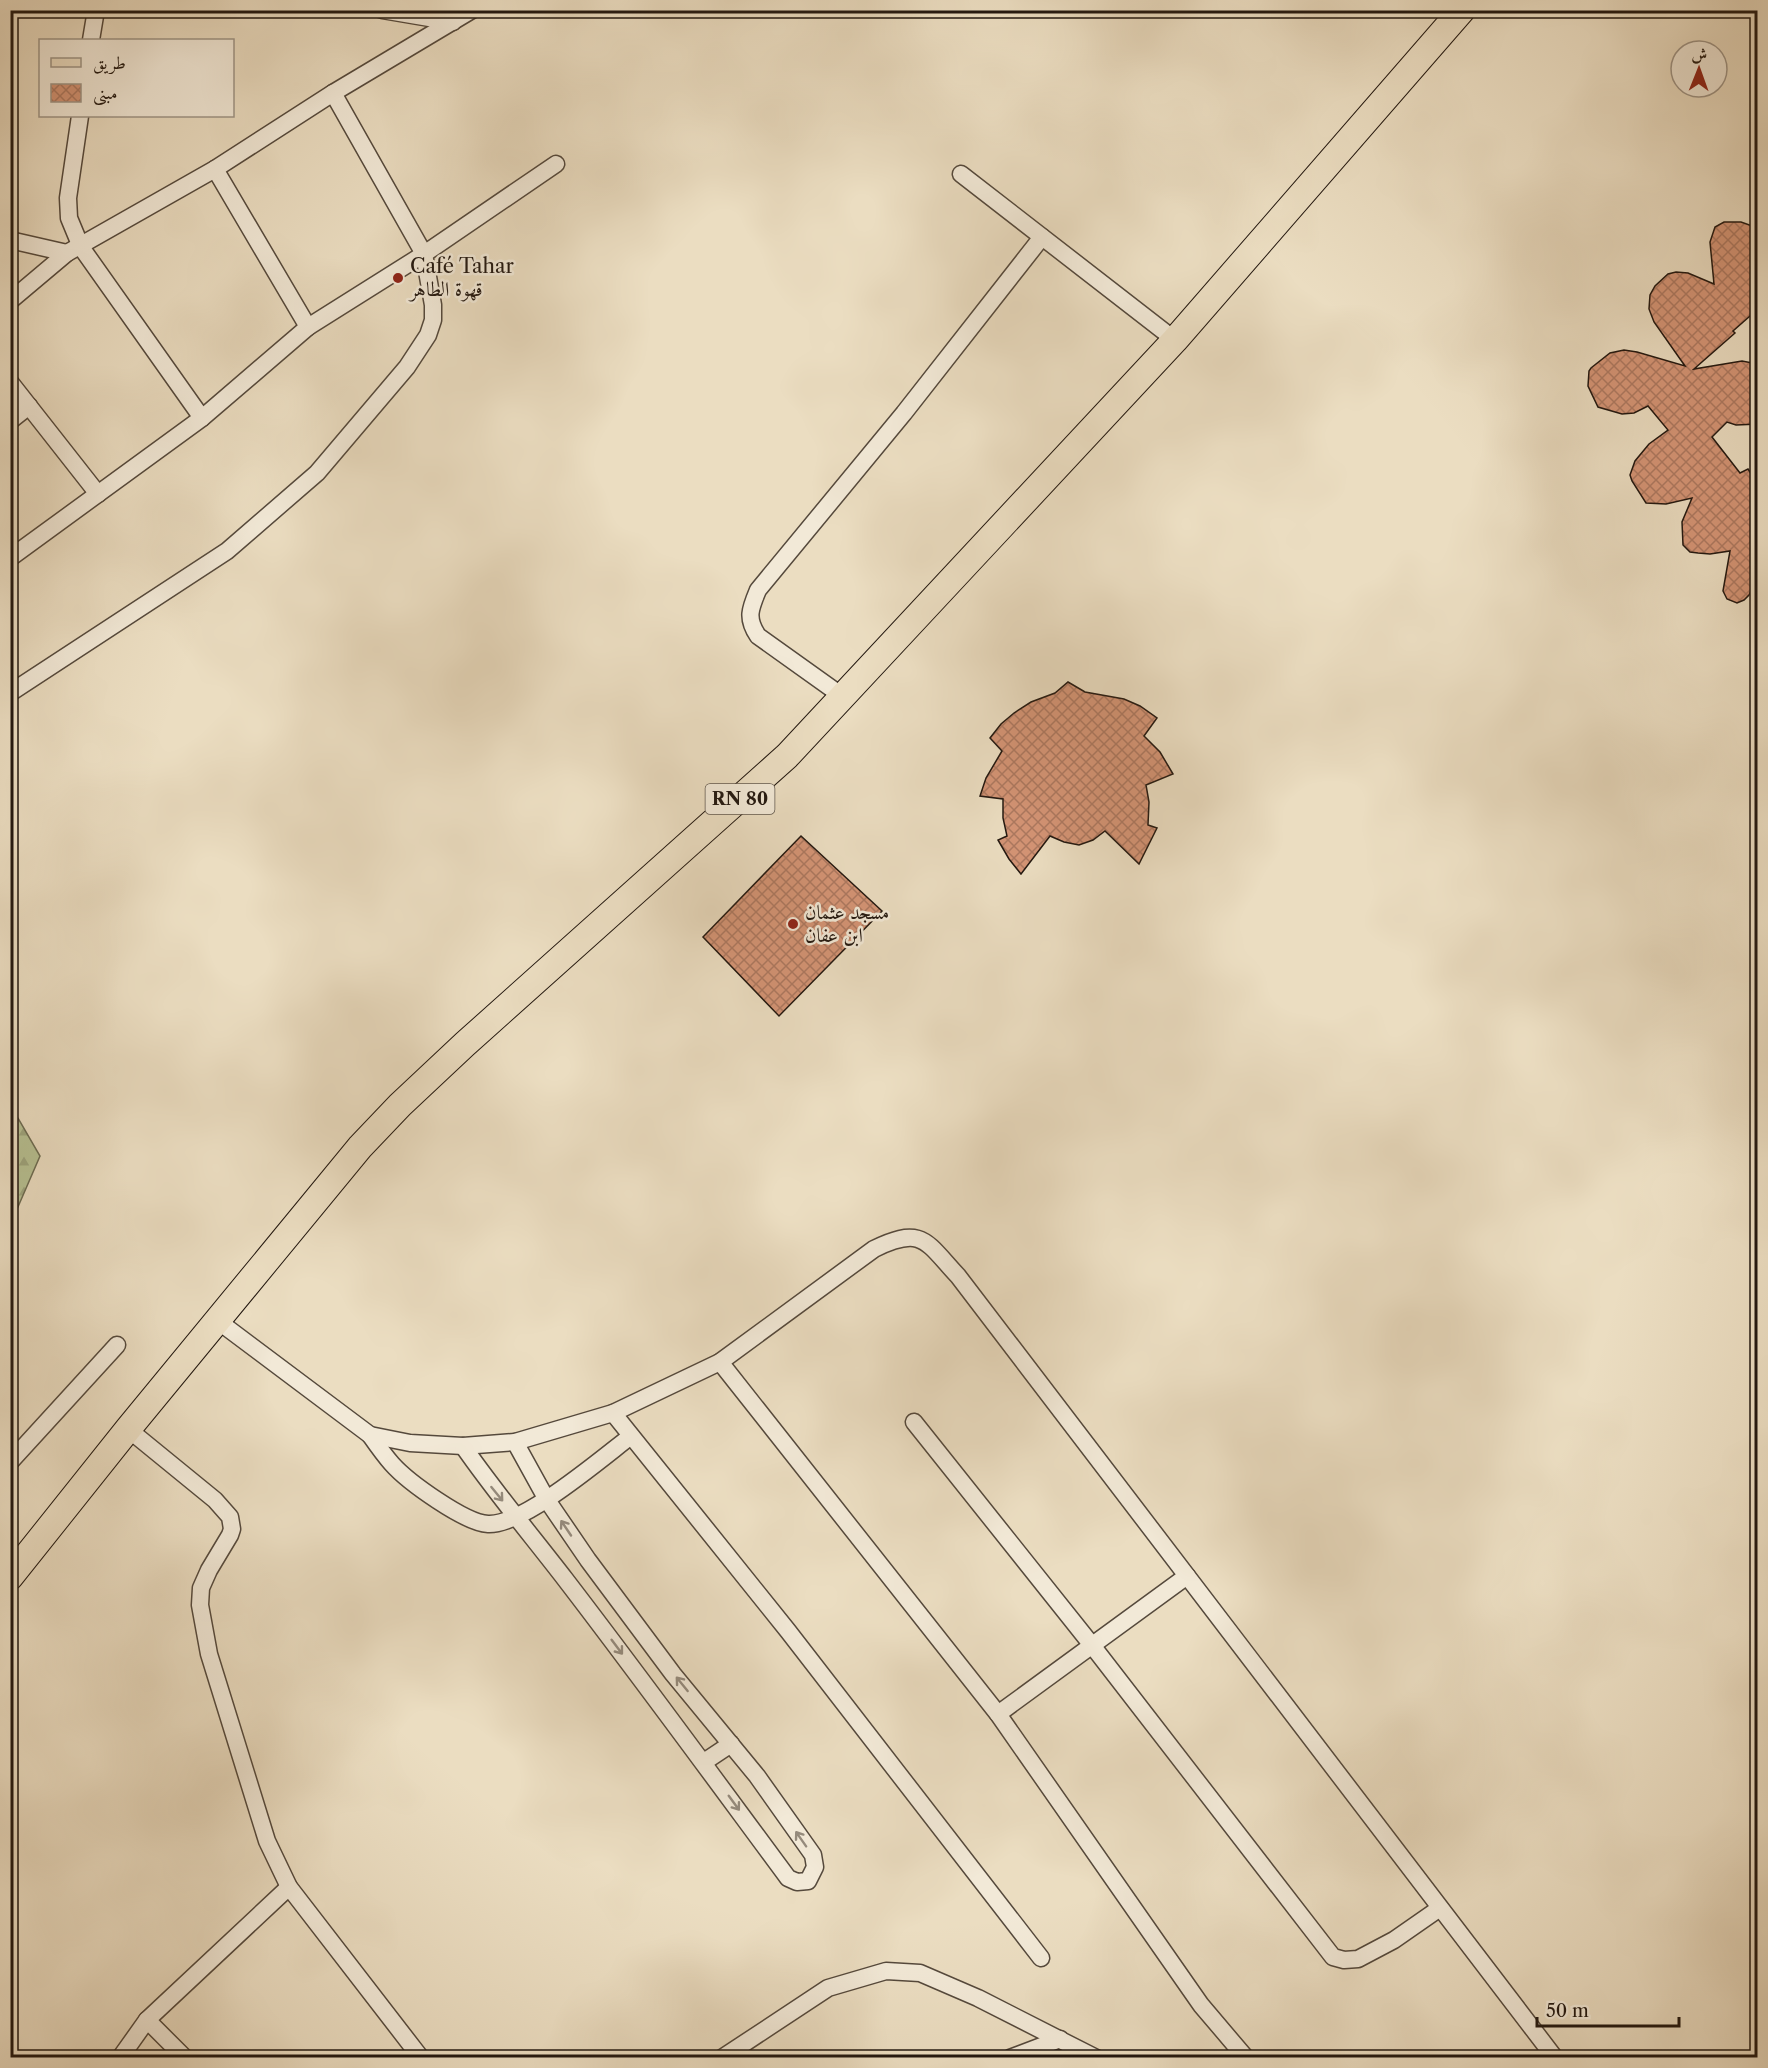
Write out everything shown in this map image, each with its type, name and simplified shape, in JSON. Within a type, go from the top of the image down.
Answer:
[{"type":"main road","name":"RN 80","points":[[10,1577],[128,1429],[360,1147],[400,1105],[787,756],[1175,340],[1462,10]]},
{"type":"street","points":[[91,39],[96,10]]},
{"type":"street","points":[[382,10],[453,22]]},
{"type":"street","points":[[10,301],[74,250],[215,169],[333,93],[472,10]]},
{"type":"street","points":[[10,693],[227,550],[317,473],[407,367],[428,335],[433,320],[433,305],[424,254],[333,93]]},
{"type":"street","points":[[80,117],[68,198],[74,250],[202,418]]},
{"type":"street","points":[[10,558],[202,418],[308,327],[424,254],[556,164]]},
{"type":"street","points":[[215,169],[308,327]]},
{"type":"street","points":[[960,174],[1175,340]]},
{"type":"street","points":[[843,696],[758,636],[750,624],[751,607],[758,590],[904,413],[1042,237]]},
{"type":"street","points":[[10,240],[74,250]]},
{"type":"street","points":[[10,382],[98,494]]},
{"type":"street","points":[[10,421],[29,406]]},
{"type":"street","points":[[370,1435],[410,1443],[463,1446],[515,1442],[613,1413],[720,1362],[874,1249],[892,1240],[908,1237],[924,1240],[958,1276],[1555,2058]]},
{"type":"street","points":[[218,1320],[370,1435],[393,1466],[424,1491],[472,1521],[490,1524],[516,1517],[547,1500],[631,1436]]},
{"type":"street","points":[[10,1462],[117,1345]]},
{"type":"street","points":[[720,1362],[998,1714],[1201,2005],[1246,2058]]},
{"type":"street","points":[[613,1413],[788,1631],[1041,1958]]},
{"type":"street","points":[[914,1422],[1091,1644],[1333,1957],[1344,1960],[1358,1959],[1394,1940],[1440,1908]]},
{"type":"street","points":[[128,1429],[215,1500],[230,1517],[232,1529],[230,1535],[201,1588],[200,1605],[209,1654],[267,1841],[289,1887],[421,2058]]},
{"type":"street","points":[[463,1446],[491,1487],[565,1579],[789,1878],[797,1882],[808,1881],[815,1867],[813,1855],[757,1776],[673,1674],[588,1560],[547,1500],[515,1442]]},
{"type":"street","points":[[998,1714],[1187,1576]]},
{"type":"street","points":[[704,1762],[730,1744]]},
{"type":"street","points":[[120,2058],[147,2020],[289,1887]]},
{"type":"street","points":[[722,2058],[828,1988],[886,1971],[920,1973],[978,1998],[1096,2058]]},
{"type":"street","points":[[147,2020],[185,2058]]},
{"type":"street","points":[[1010,2058],[1060,2039]]},
{"type":"green space","points":[[11,1115],[18,1118],[40,1156],[11,1223]]},
{"type":"building","points":[[1724,222],[1741,222],[1758,228],[1758,309],[1694,369],[1742,361],[1758,364],[1758,424],[1736,425],[1727,422],[1712,437],[1740,473],[1748,469],[1758,484],[1758,576],[1749,595],[1737,603],[1727,599],[1723,591],[1730,551],[1710,554],[1690,552],[1683,545],[1682,522],[1692,498],[1666,504],[1646,503],[1632,481],[1630,475],[1635,461],[1649,444],[1668,430],[1648,406],[1634,413],[1622,414],[1598,407],[1588,386],[1591,368],[1610,353],[1624,350],[1685,366],[1654,322],[1649,309],[1650,295],[1655,286],[1668,274],[1676,272],[1688,273],[1714,284],[1710,242],[1715,227]]},
{"type":"building","points":[[1068,682],[1085,692],[1124,699],[1140,706],[1157,718],[1144,736],[1160,752],[1173,774],[1146,785],[1149,802],[1148,825],[1157,828],[1139,864],[1105,831],[1093,840],[1079,845],[1050,836],[1021,874],[998,840],[1007,836],[1003,818],[1003,799],[980,796],[986,778],[1002,751],[990,738],[1014,713],[1031,702],[1055,693]]},
{"type":"building","name":"مسجد عثمان ابن عفان","points":[[801,836],[882,911],[779,1016],[703,937]]},
{"type":"place","name":"Café Tahar قهوة الطاهر","points":[[398,278]]},
{"type":"place","name":"مسجد عثمان ابن عفان","points":[[793,924]]}]
